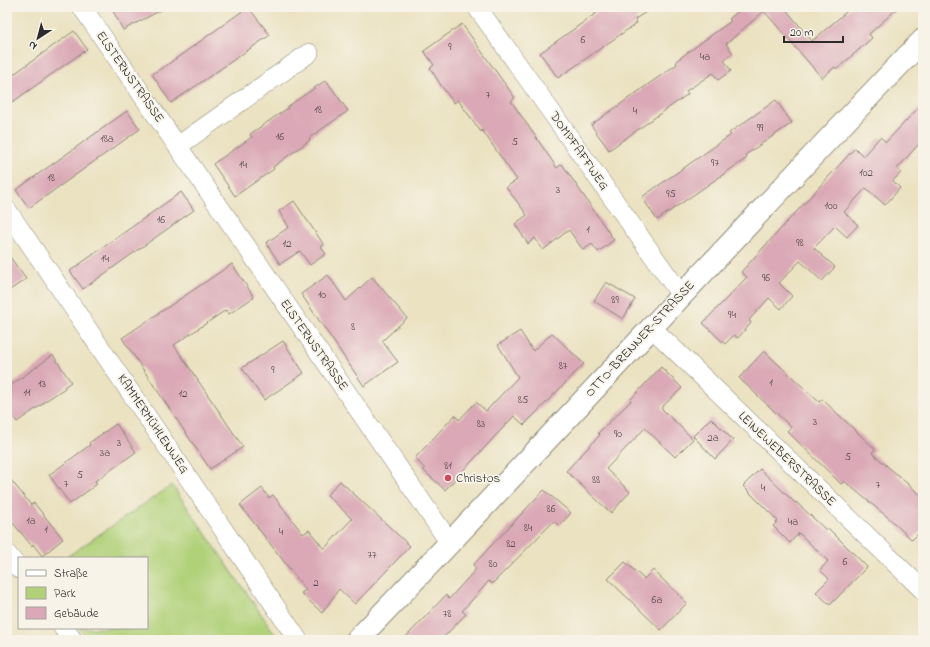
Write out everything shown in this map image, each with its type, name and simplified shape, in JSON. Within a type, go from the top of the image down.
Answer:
[{"type":"street","name":"ELSTERNSTRASSE","points":[[82,7],[450,543]]},
{"type":"street","name":"DOMPFAFFWEG","points":[[477,7],[681,295]]},
{"type":"street","name":"OTTO-BRENNER-STRASSE","points":[[357,640],[450,543],[681,295],[921,46]]},
{"type":"street","points":[[178,146],[309,53]]},
{"type":"street","name":"KAMMERMÜHLENWEG","points":[[7,210],[298,640]]},
{"type":"street","name":"LEINEWEBERSTRASSE","points":[[651,327],[923,590]]},
{"type":"street","points":[[7,554],[18,569]]},
{"type":"street","points":[[65,629],[73,640]]},
{"type":"green space","points":[[172,485],[279,640],[88,640],[80,629],[148,629],[148,557],[66,557]]},
{"type":"building","points":[[111,7],[167,7],[123,30]]},
{"type":"building","points":[[248,7],[270,35],[171,103],[152,74],[167,65]]},
{"type":"building","points":[[605,7],[654,7],[635,19],[637,23],[558,78],[540,53]]},
{"type":"building","points":[[743,7],[784,7],[812,41],[852,7],[899,7],[869,34],[872,38],[837,69],[835,67],[822,78],[764,11],[726,44],[733,53],[724,60],[731,71],[718,80],[713,73],[686,91],[688,94],[609,150],[591,125],[677,64],[676,61],[731,21],[729,19]]},
{"type":"building","points":[[462,24],[515,98],[511,101],[557,168],[562,164],[614,240],[598,252],[592,244],[583,250],[569,230],[543,250],[535,238],[528,244],[515,224],[527,215],[506,187],[517,180],[482,130],[481,132],[458,100],[454,103],[442,87],[430,68],[434,65],[424,51]]},
{"type":"building","points":[[74,31],[87,49],[7,106],[7,79]]},
{"type":"building","points":[[326,80],[348,111],[309,138],[310,140],[273,167],[274,169],[235,196],[213,164],[252,137],[250,134]]},
{"type":"building","points":[[776,100],[792,123],[745,155],[747,158],[657,220],[642,197],[731,135],[729,133]]},
{"type":"building","points":[[923,103],[923,139],[897,169],[901,172],[893,181],[900,188],[885,205],[866,188],[844,212],[858,225],[847,237],[835,226],[814,248],[835,267],[822,281],[800,261],[779,283],[792,296],[781,309],[769,298],[749,320],[751,323],[738,338],[734,335],[725,344],[703,323],[747,277],[741,272],[855,148],[863,156],[880,137],[886,142]]},
{"type":"building","points":[[127,111],[140,129],[29,208],[16,190]]},
{"type":"building","points":[[181,192],[194,210],[83,289],[70,271]]},
{"type":"building","points":[[294,201],[324,245],[321,247],[326,254],[310,265],[300,251],[280,264],[266,243],[289,227],[279,211]]},
{"type":"building","points":[[7,253],[26,279],[7,292]]},
{"type":"building","points":[[232,264],[254,297],[229,314],[226,310],[174,345],[243,447],[210,469],[122,338]]},
{"type":"building","points":[[328,275],[346,301],[372,277],[407,318],[382,341],[398,362],[364,386],[301,294]]},
{"type":"building","points":[[606,282],[635,299],[623,319],[594,301]]},
{"type":"building","points":[[520,331],[533,351],[552,333],[584,364],[524,425],[514,416],[445,490],[423,470],[425,469],[415,458],[455,415],[459,420],[476,402],[486,411],[518,377],[498,345]]},
{"type":"building","points":[[283,341],[304,373],[264,400],[242,368]]},
{"type":"building","points":[[764,351],[819,402],[822,399],[875,449],[872,453],[923,497],[923,529],[912,540],[891,520],[844,481],[841,484],[787,431],[791,427],[739,378]]},
{"type":"building","points":[[53,355],[71,382],[64,387],[65,388],[17,422],[7,409],[7,388]]},
{"type":"building","points":[[661,367],[682,388],[661,408],[693,439],[675,457],[645,428],[606,469],[630,492],[611,513],[566,471],[600,435],[598,433],[631,401],[630,400]]},
{"type":"building","points":[[711,418],[733,440],[715,459],[693,436]]},
{"type":"building","points":[[116,424],[136,452],[95,481],[97,484],[70,504],[49,475],[90,445],[89,443]]},
{"type":"building","points":[[760,469],[795,503],[796,502],[826,530],[828,528],[867,567],[830,605],[816,592],[829,579],[820,570],[828,561],[799,533],[790,543],[773,526],[778,521],[743,486]]},
{"type":"building","points":[[7,475],[31,505],[34,503],[63,539],[42,556],[7,516]]},
{"type":"building","points":[[340,481],[410,546],[355,604],[339,589],[322,613],[301,593],[306,590],[240,505],[262,488],[269,498],[273,495],[303,534],[309,530],[324,549],[352,519],[327,495]]},
{"type":"building","points":[[544,490],[571,513],[559,526],[554,521],[492,584],[489,581],[462,611],[466,614],[441,640],[403,640],[446,595],[449,599],[476,569],[473,565]]},
{"type":"building","points":[[625,562],[644,579],[653,570],[687,603],[661,630],[608,579]]},
{"type":"place","name":"Christos","points":[[448,478]]}]
